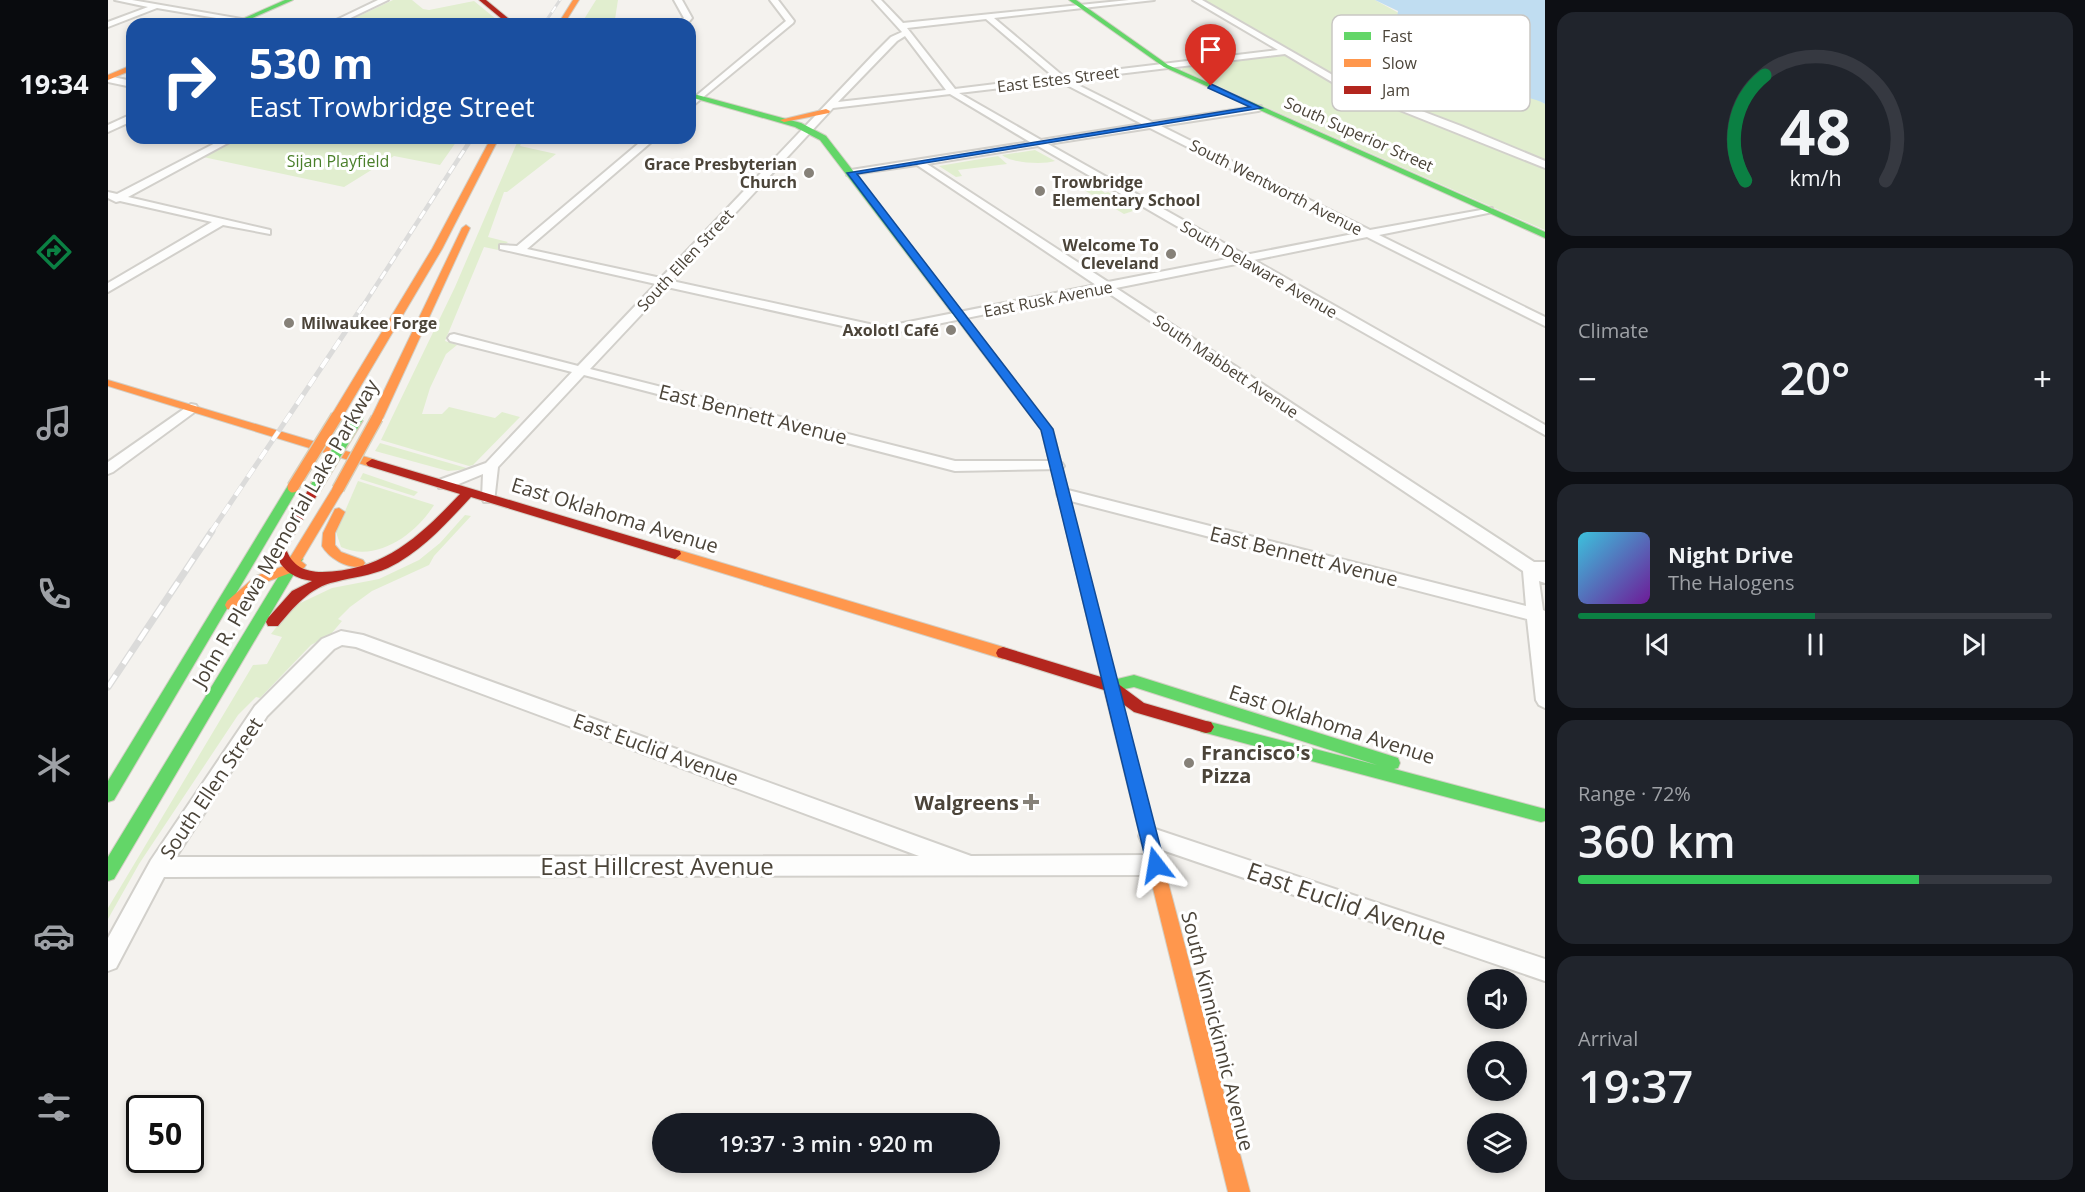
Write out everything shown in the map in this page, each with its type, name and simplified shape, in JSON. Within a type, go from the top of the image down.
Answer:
[{"type":"main road","points":[[247,18],[290,0]]},
{"type":"main road","points":[[482,0],[504,18]]},
{"type":"main road","points":[[565,18],[576,0]]},
{"type":"main road","points":[[576,18],[587,0]]},
{"type":"main road","name":"South Superior Street","points":[[1077,4],[1166,66],[1545,235]]},
{"type":"main road","points":[[108,78],[126,70]]},
{"type":"main road","name":"South Kinnickinnic Avenue","points":[[696,100],[781,120],[808,129],[823,138],[1043,422],[1064,494],[1110,686],[1239,1192]]},
{"type":"main road","points":[[781,120],[828,109]]},
{"type":"main road","name":"John R. Plewa Memorial Lake Parkway","points":[[108,795],[438,249],[492,144]]},
{"type":"main road","points":[[485,188],[505,144]]},
{"type":"main road","name":"John R. Plewa Memorial Lake Parkway","points":[[108,873],[291,567],[344,489],[382,418],[413,343],[471,219]]},
{"type":"main road","points":[[375,355],[362,406],[280,549],[282,559],[305,577],[330,578],[361,575],[421,542],[469,492]]},
{"type":"main road","name":"East Oklahoma Avenue","points":[[108,383],[1110,686],[1139,708],[1225,733],[1543,816]]},
{"type":"main road","points":[[344,489],[325,543],[332,554],[358,563]]},
{"type":"main road","points":[[205,635],[250,585],[273,572],[310,563],[392,560]]},
{"type":"main road","points":[[130,837],[168,792],[285,604],[303,591],[330,578]]},
{"type":"main road","name":"East Oklahoma Avenue","points":[[1110,686],[1134,681],[1194,699],[1335,744],[1543,816]]},
{"type":"street","points":[[119,0],[218,18]]},
{"type":"street","points":[[108,25],[172,0]]},
{"type":"street","points":[[345,18],[384,0]]},
{"type":"street","points":[[678,0],[688,18]]},
{"type":"street","points":[[696,97],[790,21],[774,0]]},
{"type":"street","name":"South Delaware Avenue","points":[[877,0],[904,29],[952,92],[1545,431]]},
{"type":"street","points":[[904,29],[1077,4],[1150,0]]},
{"type":"street","points":[[1197,0],[1332,78]]},
{"type":"street","points":[[1008,5],[1019,14]]},
{"type":"street","name":"South Wentworth Avenue","points":[[988,17],[1061,79],[1545,322]]},
{"type":"street","name":"South Ellen Street","points":[[444,484],[491,466],[904,29]]},
{"type":"street","name":"East Estes Street","points":[[828,109],[1285,52]]},
{"type":"street","points":[[108,78],[126,82]]},
{"type":"street","points":[[851,173],[1258,108]]},
{"type":"street","points":[[1414,111],[1545,165]]},
{"type":"street","points":[[108,129],[126,120]]},
{"type":"street","points":[[108,203],[113,197],[220,144]]},
{"type":"street","points":[[519,250],[644,144]]},
{"type":"street","name":"South Mabbett Avenue","points":[[918,162],[1542,570]]},
{"type":"street","points":[[113,197],[266,232]]},
{"type":"street","name":"East Rusk Avenue","points":[[504,247],[883,331],[1488,210]]},
{"type":"street","points":[[108,288],[220,222]]},
{"type":"street","name":"East Bennett Avenue","points":[[454,338],[955,466],[1056,466]]},
{"type":"street","points":[[108,468],[191,408]]},
{"type":"street","points":[[489,498],[491,466]]},
{"type":"street","name":"East Bennett Avenue","points":[[1064,494],[1539,615]]},
{"type":"street","name":"South Mabbett Avenue","points":[[1542,570],[1530,573],[1539,615],[1545,700]]},
{"type":"street","name":"South Ellen Street","points":[[108,960],[158,867],[261,711],[319,651],[341,638]]},
{"type":"street","name":"East Euclid Avenue","points":[[341,638],[357,640],[970,866]]},
{"type":"street","name":"East Euclid Avenue","points":[[1149,836],[1545,969]]},
{"type":"street","name":"East Hillcrest Avenue","points":[[158,867],[1156,865]]},
{"type":"green space","points":[[393,0],[412,0],[423,9],[429,10],[474,1],[495,18],[355,18]]},
{"type":"green space","points":[[596,0],[618,0],[615,18],[585,18]]},
{"type":"green space","points":[[1202,0],[1375,0],[1402,15],[1332,15],[1332,111],[1530,111],[1530,96],[1545,104],[1545,230],[1182,70],[1183,67],[1292,53]]},
{"type":"green space","name":"Sijan Playfield","points":[[227,144],[455,144],[440,165],[394,156],[344,187],[203,157]]},
{"type":"green space","points":[[516,144],[556,154],[504,192],[488,237],[508,242],[498,250],[484,247],[445,341],[457,345],[446,354],[430,388],[422,414],[442,414],[449,407],[495,418],[502,412],[520,417],[473,465],[469,466],[381,440],[455,287]]},
{"type":"green space","points":[[1035,150],[1055,161],[1027,162],[1012,160],[1002,155]]},
{"type":"green space","points":[[998,156],[1007,164],[958,170],[962,176],[956,177],[939,166]]},
{"type":"green space","points":[[1092,183],[1105,193],[1108,192],[1139,209],[1124,214],[1081,190],[1084,185]]},
{"type":"green space","points":[[380,443],[470,469],[448,471],[375,451]]},
{"type":"green space","points":[[363,473],[418,492],[414,496],[360,479]]},
{"type":"green space","points":[[358,481],[434,505],[405,536],[381,549],[354,551],[341,547],[336,532]]},
{"type":"green space","points":[[465,515],[471,516],[434,556],[429,565],[372,591],[350,607],[338,619],[342,621],[331,634],[311,645],[260,698],[256,697],[238,715],[139,864],[108,919],[108,908],[253,665],[267,664],[282,637],[271,634],[292,607],[332,588],[379,579],[419,560],[440,543]]},
{"type":"water","points":[[1375,0],[1545,0],[1545,104],[1530,98],[1530,15],[1397,15],[1398,11]]},
{"type":"railway","points":[[548,18],[560,0]]},
{"type":"railway","points":[[361,309],[468,144]]},
{"type":"railway","points":[[211,532],[362,307]]},
{"type":"railway","points":[[108,687],[212,531]]},
{"type":"traffic: fast","points":[[248,18],[290,0]]},
{"type":"traffic: fast","points":[[1072,0],[1166,66],[1545,235]]},
{"type":"traffic: fast","points":[[696,97],[798,125],[823,138],[1047,429],[1071,526]]},
{"type":"traffic: fast","points":[[315,488],[358,417]]},
{"type":"traffic: fast","points":[[108,795],[293,487]]},
{"type":"traffic: fast","points":[[108,873],[296,559]]},
{"type":"traffic: fast","points":[[1110,686],[1134,681],[1392,763]]},
{"type":"traffic: fast","points":[[1206,727],[1541,815]]},
{"type":"traffic: slow","points":[[565,18],[576,0]]},
{"type":"traffic: slow","points":[[108,78],[126,70]]},
{"type":"traffic: slow","points":[[784,120],[826,111]]},
{"type":"traffic: slow","points":[[337,416],[437,249],[492,144]]},
{"type":"traffic: slow","points":[[377,418],[466,228]]},
{"type":"traffic: slow","points":[[108,383],[372,463]]},
{"type":"traffic: slow","points":[[293,487],[337,416]]},
{"type":"traffic: slow","points":[[338,489],[377,418]]},
{"type":"traffic: slow","points":[[296,559],[338,489]]},
{"type":"traffic: slow","points":[[339,512],[329,533],[328,546],[336,555],[358,563]]},
{"type":"traffic: slow","points":[[675,554],[1003,653]]},
{"type":"traffic: slow","points":[[232,605],[261,579],[299,565]]},
{"type":"traffic: slow","points":[[1150,844],[1239,1192]]},
{"type":"traffic: jam","points":[[482,0],[504,18]]},
{"type":"traffic: jam","points":[[372,463],[675,554]]},
{"type":"traffic: jam","points":[[315,488],[280,549],[285,561],[293,570],[317,577],[341,577],[384,564],[420,540],[469,492]]},
{"type":"traffic: jam","points":[[1071,526],[1150,844]]},
{"type":"traffic: jam","points":[[273,622],[297,595],[330,578]]},
{"type":"traffic: jam","points":[[1003,653],[1110,686],[1139,708],[1206,727]]},
{"type":"place","name":"Grace Presbyterian Church","points":[[809,173]]},
{"type":"place","name":"Trowbridge Elementary School","points":[[1040,191]]},
{"type":"place","name":"Welcome To Cleveland","points":[[1171,254]]},
{"type":"place","name":"Milwaukee Forge","points":[[289,323]]},
{"type":"place","name":"Axolotl Café","points":[[951,330]]},
{"type":"place","name":"Francisco's Pizza","points":[[1189,763]]},
{"type":"place","name":"Walgreens","points":[[1031,802]]},
{"type":"route","points":[[1156,865],[1047,429],[851,173],[1258,108],[1211,86]]}]
